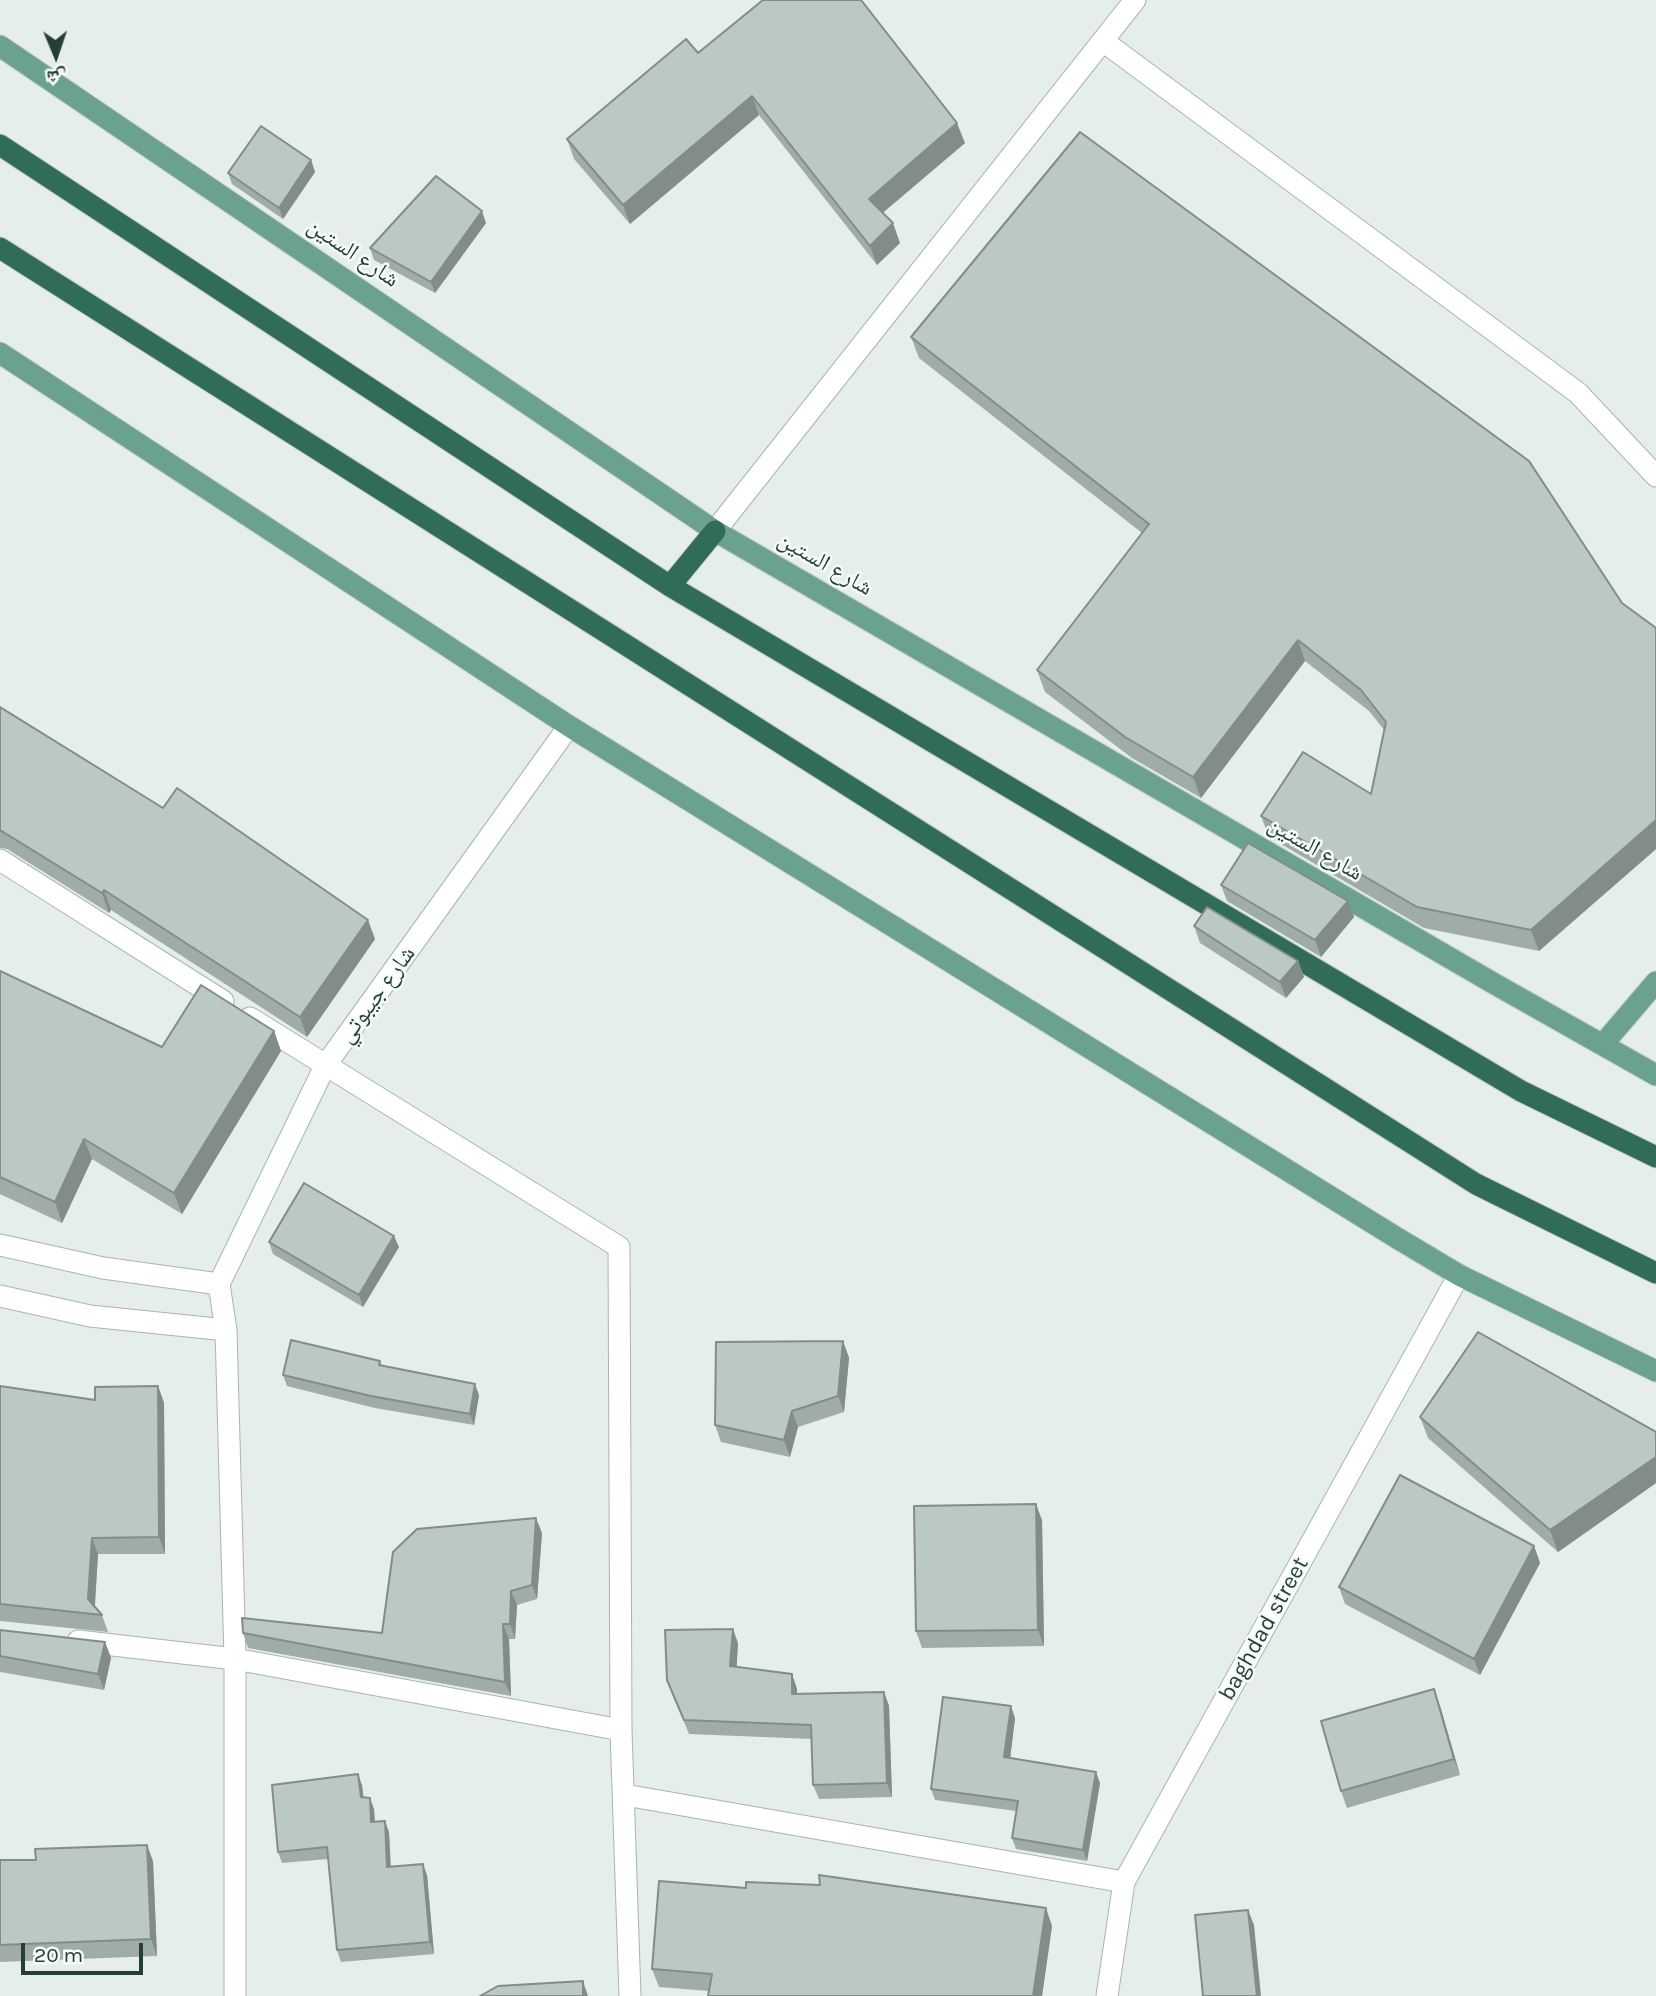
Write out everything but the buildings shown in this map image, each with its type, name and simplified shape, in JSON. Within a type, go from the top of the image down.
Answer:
[{"type":"highway","points":[[0,145],[670,586],[1521,1091],[1656,1157]]},
{"type":"highway","points":[[0,248],[1476,1184],[1656,1273]]},
{"type":"highway","points":[[670,586],[715,531]]},
{"type":"main road","name":"شارع الستين","points":[[0,46],[715,531],[1493,984],[1656,1074]]},
{"type":"main road","points":[[0,353],[569,726],[1459,1275],[1656,1371]]},
{"type":"main road","points":[[1604,1043],[1656,982]]},
{"type":"street","points":[[715,531],[1135,0]]},
{"type":"street","points":[[1103,41],[1578,393],[1656,476]]},
{"type":"street","name":"شارع جيبوتي","points":[[219,1284],[325,1066],[569,726]]},
{"type":"street","points":[[0,860],[325,1066],[619,1247],[621,1730],[630,1996]]},
{"type":"street","points":[[0,1245],[103,1268],[219,1284],[226,1330],[234,1658],[235,1996]]},
{"type":"street","name":"baghdad street","points":[[1107,1996],[1124,1882],[1459,1275]]},
{"type":"street","points":[[0,1296],[90,1316],[226,1330]]},
{"type":"street","points":[[55,1639],[234,1658],[621,1730]]},
{"type":"street","points":[[625,1795],[1124,1882]]}]
